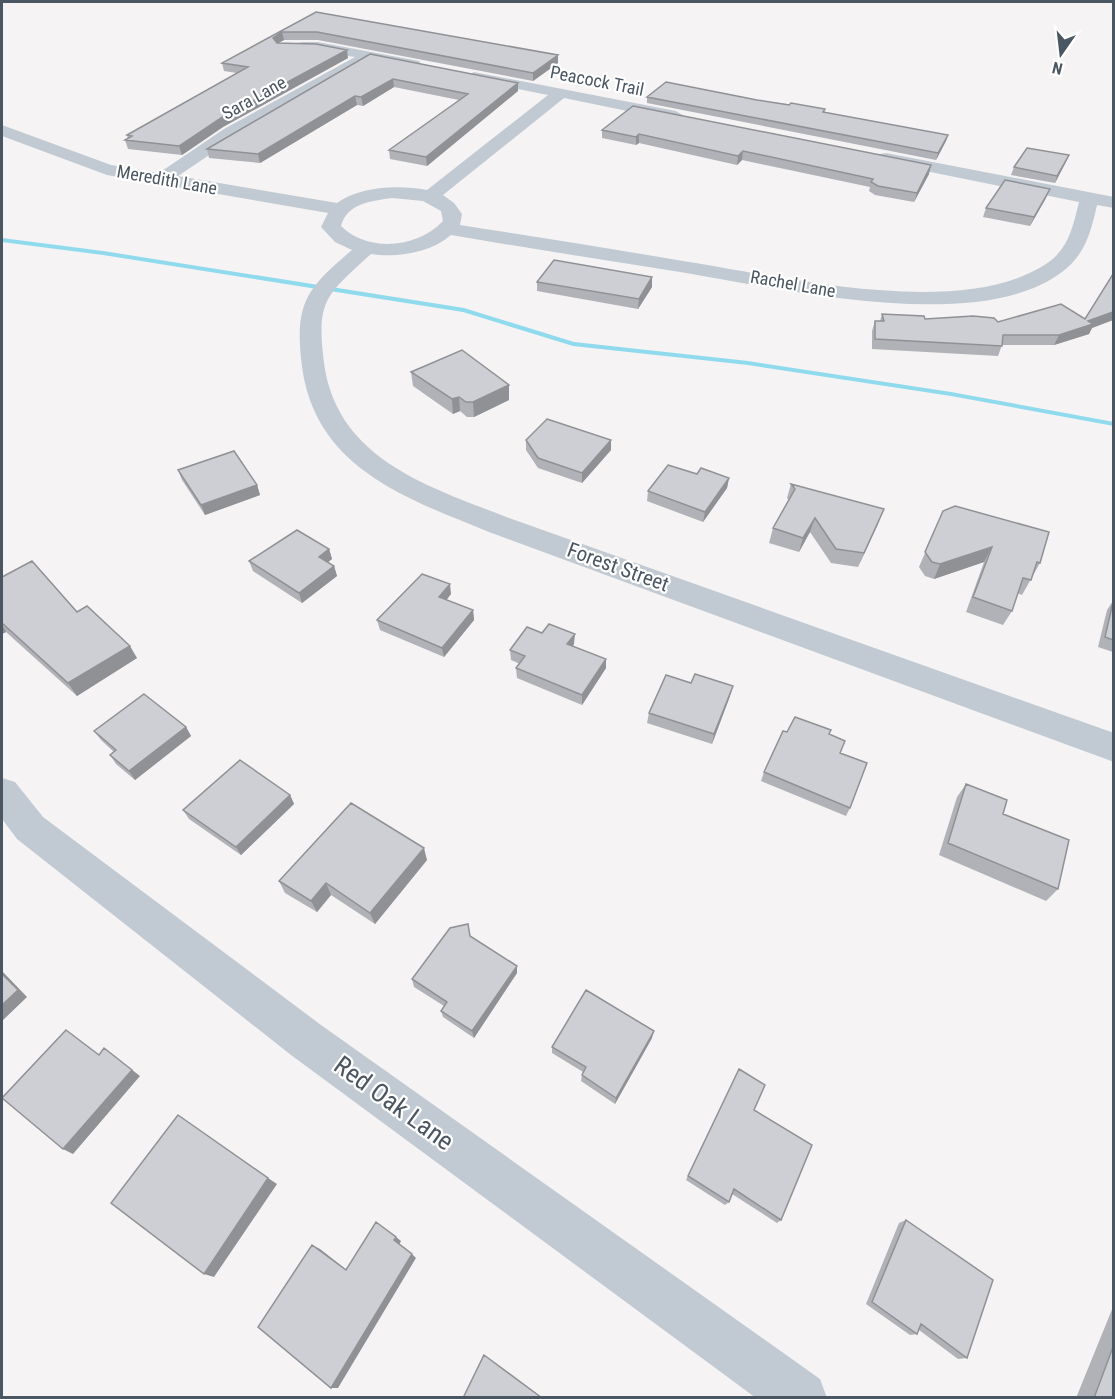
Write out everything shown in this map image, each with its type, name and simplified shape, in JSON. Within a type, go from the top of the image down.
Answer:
[{"type":"street","points":[[284,46],[318,46],[434,68]]},
{"type":"street","name":"Sara Lane","points":[[161,180],[231,133],[370,55]]},
{"type":"street","name":"Peacock Trail","points":[[457,72],[688,119]]},
{"type":"street","points":[[430,197],[561,93]]},
{"type":"street","name":"Meredith Lane","points":[[2,130],[107,170],[340,208]]},
{"type":"street","points":[[873,156],[1113,203]]},
{"type":"street","points":[[392,193],[430,197],[441,201],[453,214],[448,229],[438,237],[414,245],[367,247],[349,243],[337,236],[331,227],[332,217],[340,208],[372,195],[392,193]]},
{"type":"street","name":"Rachel Lane","points":[[448,229],[841,292],[897,297],[962,296],[1020,285],[1057,267],[1076,245],[1089,198]]},
{"type":"street","name":"Forest Street","points":[[367,247],[319,294],[311,308],[311,361],[321,406],[339,435],[371,466],[430,496],[499,525],[1113,748]]},
{"type":"street","name":"Red Oak Lane","points":[[2,793],[30,828],[306,1040],[801,1398]]},
{"type":"building","points":[[316,12],[558,55],[533,73],[317,32],[282,32],[273,38],[277,43],[316,44],[347,50],[221,118],[179,146],[125,140],[132,136],[127,135],[248,67],[222,63]]},
{"type":"building","points":[[370,54],[518,83],[426,157],[389,150],[468,94],[393,79],[361,97],[355,96],[258,154],[207,149]]},
{"type":"building","points":[[666,82],[757,100],[825,109],[823,112],[948,135],[938,153],[647,97]]},
{"type":"building","points":[[633,106],[931,165],[917,193],[878,186],[871,182],[873,179],[743,151],[738,156],[639,134],[636,137],[602,130]]},
{"type":"building","points":[[1027,148],[1069,155],[1057,176],[1014,167]]},
{"type":"building","points":[[1005,180],[1050,189],[1034,217],[986,208]]},
{"type":"building","points":[[554,260],[652,277],[639,299],[537,282]]},
{"type":"building","points":[[1113,274],[1113,312],[1088,321],[1093,324],[1059,335],[1003,335],[1002,346],[875,339],[875,321],[884,321],[882,314],[924,316],[925,319],[973,316],[994,318],[998,322],[1061,304],[1085,319]]},
{"type":"building","points":[[462,350],[509,385],[473,402],[466,402],[459,397],[452,399],[411,372]]},
{"type":"building","points":[[547,419],[611,440],[582,473],[538,458],[526,440]]},
{"type":"building","points":[[234,451],[257,485],[201,505],[178,470]]},
{"type":"building","points":[[668,465],[697,474],[701,468],[729,478],[705,512],[648,491]]},
{"type":"building","points":[[791,484],[884,509],[864,553],[836,549],[815,518],[803,538],[773,528],[795,489]]},
{"type":"building","points":[[955,506],[1049,532],[1040,563],[1037,562],[1031,580],[1023,578],[1012,611],[973,597],[992,547],[940,564],[932,562],[925,552],[943,511]]},
{"type":"building","points":[[297,530],[329,549],[319,557],[334,566],[299,593],[249,561]]},
{"type":"building","points":[[32,561],[77,612],[87,606],[130,646],[68,683],[2,623],[2,577]]},
{"type":"building","points":[[422,574],[450,584],[439,597],[473,610],[442,648],[377,620]]},
{"type":"building","points":[[1113,602],[1113,640],[1105,637]]},
{"type":"building","points":[[549,624],[575,634],[567,644],[606,659],[582,695],[516,668],[525,656],[510,650],[527,627],[542,633]]},
{"type":"building","points":[[695,674],[733,686],[714,734],[649,713],[666,675],[691,683]]},
{"type":"building","points":[[144,694],[186,727],[129,771],[110,755],[116,750],[94,731]]},
{"type":"building","points":[[795,717],[831,730],[829,734],[845,741],[840,753],[867,763],[850,808],[764,772],[783,731],[787,732]]},
{"type":"building","points":[[240,760],[290,795],[236,847],[183,810]]},
{"type":"building","points":[[966,784],[1007,800],[1003,814],[1069,840],[1058,889],[948,843]]},
{"type":"building","points":[[351,803],[424,848],[370,913],[326,883],[311,901],[279,881]]},
{"type":"building","points":[[468,924],[470,936],[517,966],[472,1031],[441,1011],[447,1002],[412,979],[450,928]]},
{"type":"building","points":[[2,974],[18,990],[2,1005]]},
{"type":"building","points":[[586,990],[654,1031],[616,1098],[582,1075],[586,1067],[552,1047]]},
{"type":"building","points":[[66,1030],[99,1055],[104,1048],[132,1070],[63,1149],[2,1098]]},
{"type":"building","points":[[739,1069],[765,1085],[754,1110],[812,1145],[781,1220],[734,1189],[729,1202],[688,1176]]},
{"type":"building","points":[[178,1115],[268,1178],[204,1274],[111,1203]]},
{"type":"building","points":[[906,1220],[993,1280],[967,1358],[921,1324],[917,1334],[872,1302]]},
{"type":"building","points":[[376,1222],[396,1237],[394,1240],[412,1254],[331,1388],[258,1327],[312,1245],[346,1270]]},
{"type":"building","points":[[1113,1347],[1113,1398],[1094,1398]]},
{"type":"building","points":[[484,1355],[542,1398],[463,1398]]},
{"type":"waterway","points":[[2,240],[103,253],[464,310],[573,344],[748,363],[951,394],[1114,424]]}]
